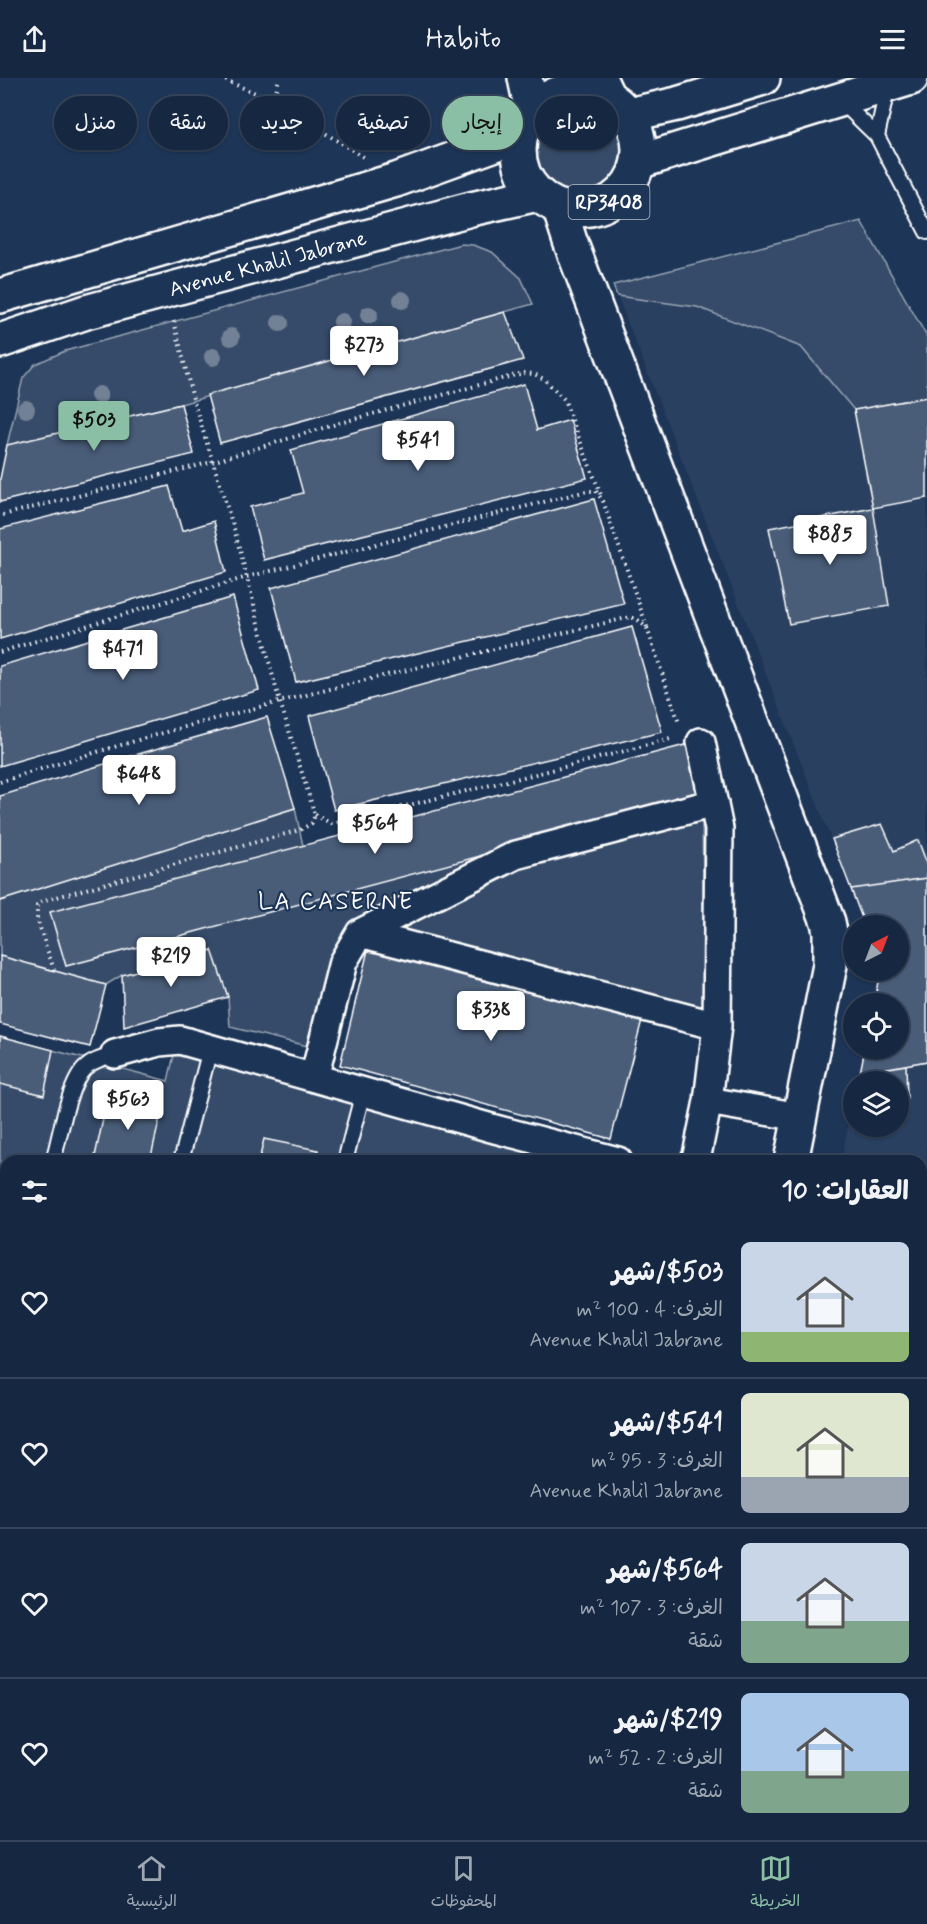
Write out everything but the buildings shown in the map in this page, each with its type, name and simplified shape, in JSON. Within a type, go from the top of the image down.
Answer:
[{"type":"main road","name":"RP3408","points":[[525,78],[526,123],[519,157],[525,177],[549,200],[570,241],[828,922],[830,965],[792,1155]]},
{"type":"main road","name":"Avenue Khalil Jabrane","points":[[618,98],[677,104],[763,78]]},
{"type":"main road","points":[[638,162],[900,81]]},
{"type":"main road","name":"Avenue Khalil Jabrane","points":[[552,96],[581,89],[608,96]]},
{"type":"main road","name":"RP3408","points":[[618,105],[636,130],[639,146],[638,162]]},
{"type":"main road","name":"Avenue Khalil Jabrane","points":[[0,296],[396,180],[526,123],[535,114]]},
{"type":"main road","name":"Avenue Khalil Jabrane","points":[[0,341],[86,312],[471,209],[549,200],[585,209],[608,202],[627,185],[638,162]]},
{"type":"street","points":[[692,739],[714,803],[719,829],[717,1026],[708,1101],[697,1155]]},
{"type":"street","points":[[314,1078],[344,962],[360,933],[516,855],[714,803]]},
{"type":"street","points":[[360,933],[717,1026]]},
{"type":"street","points":[[115,1054],[159,1042],[180,1040],[595,1155]]},
{"type":"street","points":[[708,1101],[800,1117]]},
{"type":"lane","points":[[877,136],[900,81]]},
{"type":"lane","points":[[841,100],[877,136],[927,232]]},
{"type":"lane","points":[[183,1155],[210,1049]]},
{"type":"lane","points":[[55,1155],[75,1081],[85,1067],[94,1061],[115,1054]]},
{"type":"lane","points":[[347,1155],[363,1092]]},
{"type":"path","points":[[220,78],[262,96]]},
{"type":"path","points":[[275,96],[279,78]]},
{"type":"path","points":[[324,132],[396,180]]},
{"type":"path","points":[[54,970],[37,919],[38,906],[42,901],[300,830],[312,823],[315,815],[193,399],[167,291]]},
{"type":"path","points":[[3,514],[212,462],[336,424],[523,373],[534,374],[544,379],[564,399],[603,501],[680,725]]},
{"type":"path","points":[[0,652],[247,577],[587,490],[596,491],[603,501]]},
{"type":"path","points":[[0,782],[280,701],[631,617],[639,620],[647,628]]},
{"type":"path","points":[[315,815],[332,824],[568,766],[692,739]]},
{"type":"shaded area","points":[[618,115],[626,126],[632,142],[632,159],[626,175],[606,196],[585,201],[568,200],[553,194],[540,185],[531,172],[526,157],[526,140],[535,118],[535,150],[618,150]]},
{"type":"shaded area","points":[[861,221],[927,337],[927,1155],[842,1155],[846,1137],[909,1137],[909,1071],[860,1071],[863,1059],[909,1059],[909,993],[876,993],[878,981],[909,981],[909,915],[861,915],[613,285]]},
{"type":"shaded area","points":[[861,221],[927,337],[927,397],[854,410],[801,347],[697,307],[617,296],[613,285]]},
{"type":"shaded area","points":[[461,244],[473,245],[492,252],[521,278],[533,304],[181,404],[7,445],[23,378],[35,364],[65,351]]},
{"type":"shaded area","points":[[295,808],[303,846],[494,852],[351,921],[333,952],[307,1046],[230,1027],[228,997],[212,951],[122,975],[106,985],[0,956],[0,901]]},
{"type":"shaded area","points":[[702,818],[705,1011],[392,927],[526,863]]},
{"type":"shaded area","points":[[0,1036],[168,1081],[175,1051],[562,1155],[0,1155]]},
{"type":"district","name":"LA CASERNE","points":[[336,901]]}]
